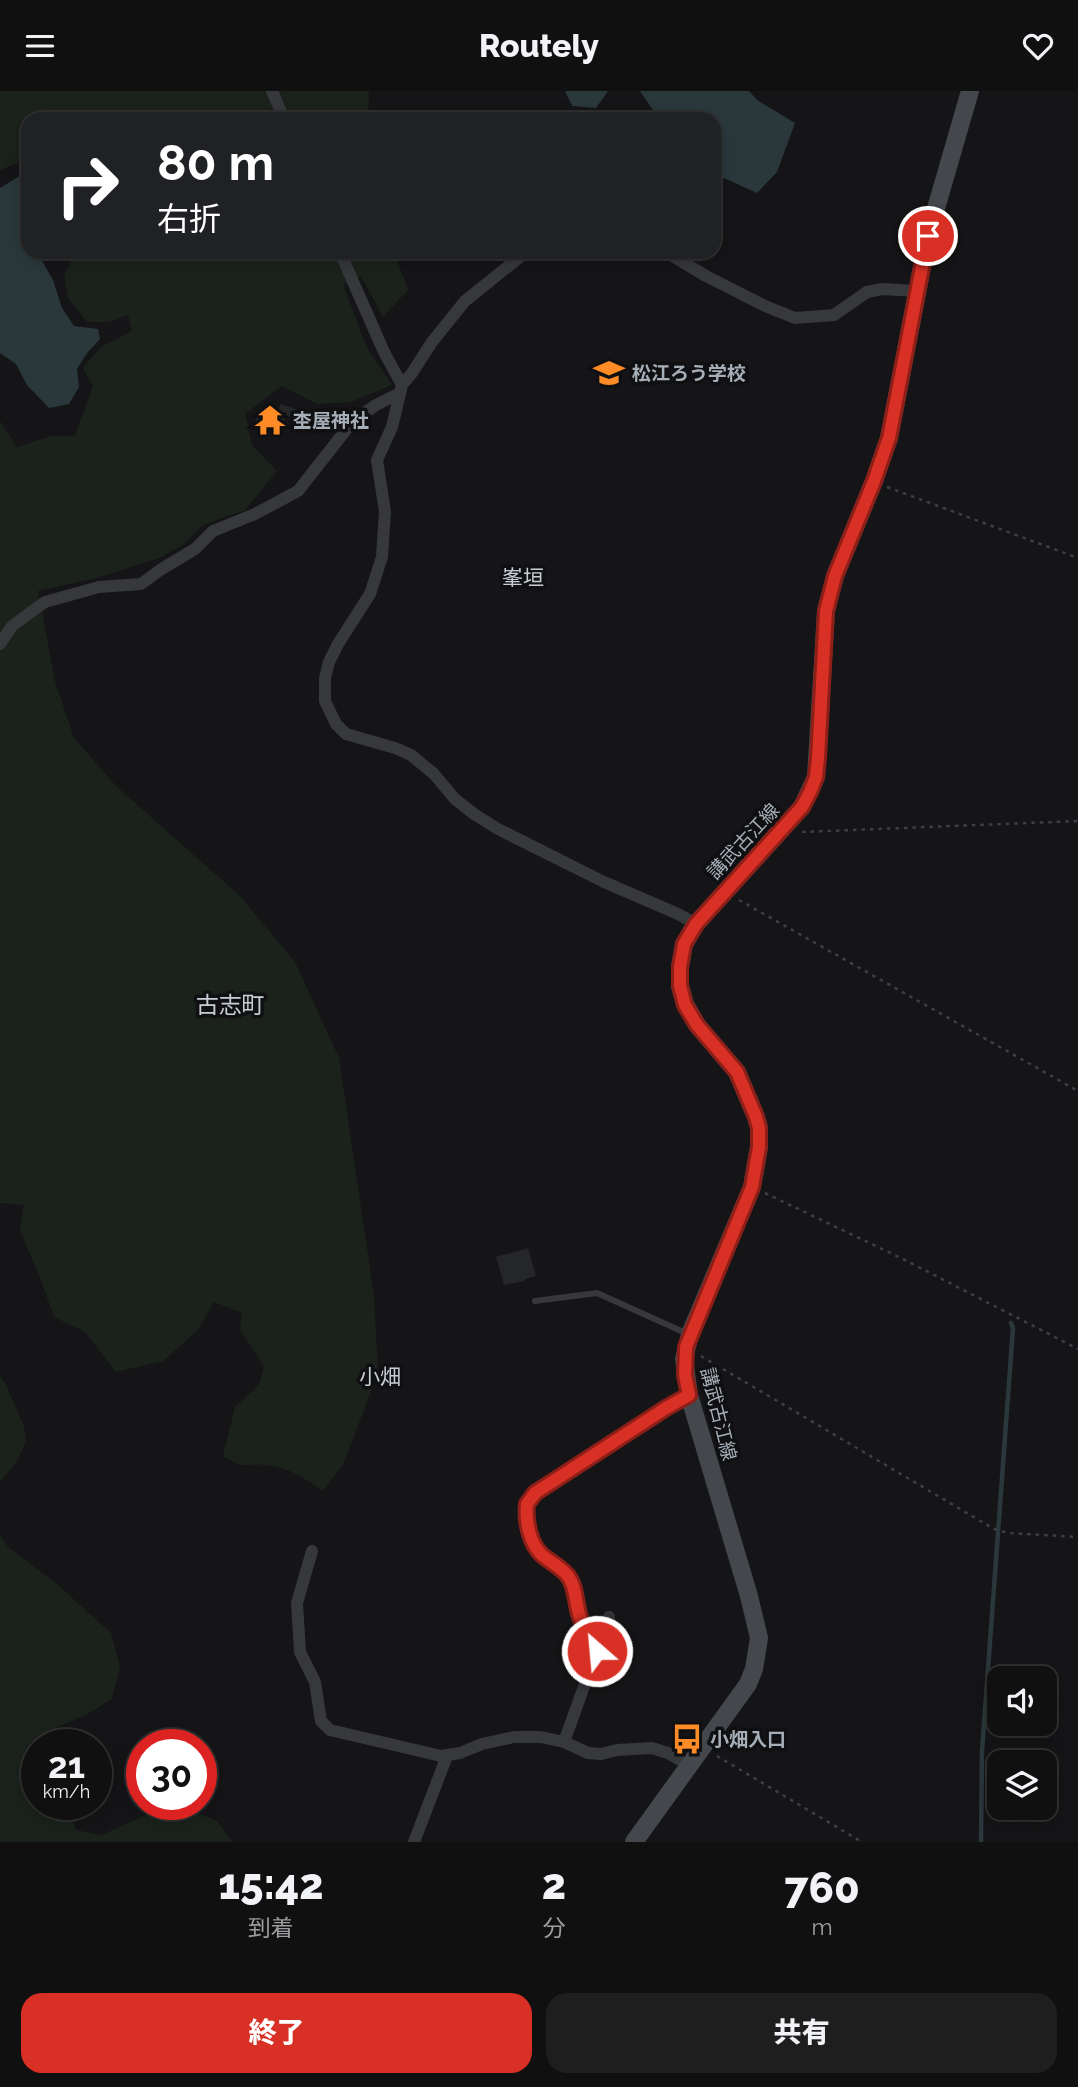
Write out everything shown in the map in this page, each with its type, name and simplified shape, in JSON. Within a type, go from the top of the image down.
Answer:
[{"type":"main road","name":"講武古江線","points":[[634,1842],[748,1684],[754,1669],[759,1639],[685,1375],[688,1341],[752,1187],[759,1147],[759,1128],[737,1072],[697,1025],[685,1005],[680,986],[684,944],[696,924],[723,892],[802,807],[816,777],[829,595],[889,438],[928,236],[970,91]]},
{"type":"street","points":[[272,91],[281,112]]},
{"type":"street","points":[[343,259],[401,389]]},
{"type":"street","points":[[517,259],[465,301],[432,342],[401,389],[392,427],[377,460],[385,512],[383,557],[370,594],[329,662],[324,691],[329,714],[346,734],[411,755],[435,773],[455,799],[498,829],[696,924]]},
{"type":"street","points":[[678,259],[765,306],[795,317],[834,315],[867,292],[882,289],[916,291]]},
{"type":"street","points":[[0,644],[12,626],[45,603],[99,587],[141,584],[195,549],[213,531],[255,514],[298,491],[352,422],[401,389]]},
{"type":"street","points":[[597,1651],[582,1623],[568,1576],[539,1553],[530,1536],[527,1504],[535,1493],[689,1395]]},
{"type":"street","points":[[313,1551],[297,1603],[300,1652],[315,1682],[321,1721],[330,1730],[447,1756],[514,1737],[541,1737],[564,1742],[588,1753],[652,1748],[668,1753],[689,1765]]},
{"type":"street","points":[[564,1742],[609,1617]]},
{"type":"street","points":[[414,1842],[447,1756]]},
{"type":"lane","points":[[535,1301],[597,1293],[688,1341]]},
{"type":"path","points":[[874,481],[1078,558]]},
{"type":"path","points":[[785,827],[795,832],[1078,821]]},
{"type":"path","points":[[723,892],[1078,1091]]},
{"type":"path","points":[[752,1187],[905,1260],[1078,1349]]},
{"type":"path","points":[[688,1341],[994,1529],[1008,1533],[1078,1537]]},
{"type":"path","points":[[702,1748],[862,1842]]},
{"type":"shaded area","points":[[0,91],[369,91],[368,112],[21,112],[21,162],[0,170]]},
{"type":"shaded area","points":[[565,91],[608,91],[596,108],[572,106]]},
{"type":"shaded area","points":[[640,91],[749,91],[757,100],[795,123],[777,172],[757,193],[721,177],[721,112],[654,112]]},
{"type":"shaded area","points":[[21,175],[21,259],[41,259],[53,280],[62,308],[74,326],[98,329],[100,339],[77,369],[79,387],[69,404],[49,408],[27,385],[16,364],[0,353],[0,188]]},
{"type":"shaded area","points":[[73,259],[397,259],[408,290],[383,317],[361,276],[343,284],[366,346],[392,385],[351,402],[317,404],[282,386],[245,414],[252,445],[277,471],[245,510],[203,525],[183,545],[159,558],[97,578],[38,591],[55,681],[74,738],[116,786],[240,896],[295,962],[339,1058],[374,1296],[378,1373],[343,1465],[322,1491],[282,1468],[241,1464],[223,1456],[235,1407],[259,1385],[264,1367],[240,1330],[242,1313],[214,1302],[198,1330],[163,1361],[116,1372],[85,1332],[54,1317],[20,1230],[24,1205],[0,1203],[0,421],[17,447],[51,436],[75,436],[93,386],[83,368],[101,347],[132,331],[128,315],[109,322],[87,322],[68,298],[64,274]]},
{"type":"shaded area","points":[[0,1376],[24,1426],[26,1442],[17,1461],[0,1482]]},
{"type":"shaded area","points":[[0,1535],[8,1547],[58,1585],[111,1633],[120,1667],[112,1699],[57,1729],[21,1729],[21,1820],[73,1820],[76,1830],[102,1835],[135,1820],[215,1820],[232,1842],[0,1842]]},
{"type":"building","points":[[281,404],[309,414],[306,422],[286,417],[287,413],[278,410]]},
{"type":"building","name":"杢屋神社","points":[[261,408],[285,419],[279,432],[255,421]]},
{"type":"building","points":[[528,1248],[536,1276],[504,1285],[496,1257]]},
{"type":"building","points":[[577,1654],[589,1659],[582,1677],[570,1673]]},
{"type":"waterway","points":[[981,1842],[982,1751],[1013,1328],[1011,1323]]},
{"type":"place","name":"松江ろう学校","points":[[609,373]]},
{"type":"place","name":"杢屋神社","points":[[270,420]]},
{"type":"place","name":"小畑入口","points":[[687,1739]]},
{"type":"district","name":"峯垣","points":[[523,577]]},
{"type":"district","name":"古志町","points":[[230,1004]]},
{"type":"district","name":"小畑","points":[[380,1376]]},
{"type":"route","points":[[597,1651],[578,1614],[574,1590],[568,1576],[539,1553],[530,1536],[527,1504],[535,1493],[689,1395],[685,1375],[686,1347],[752,1187],[759,1147],[759,1128],[737,1072],[697,1025],[685,1005],[680,986],[684,944],[696,924],[723,892],[802,807],[816,777],[829,595],[889,438],[928,236]]}]
